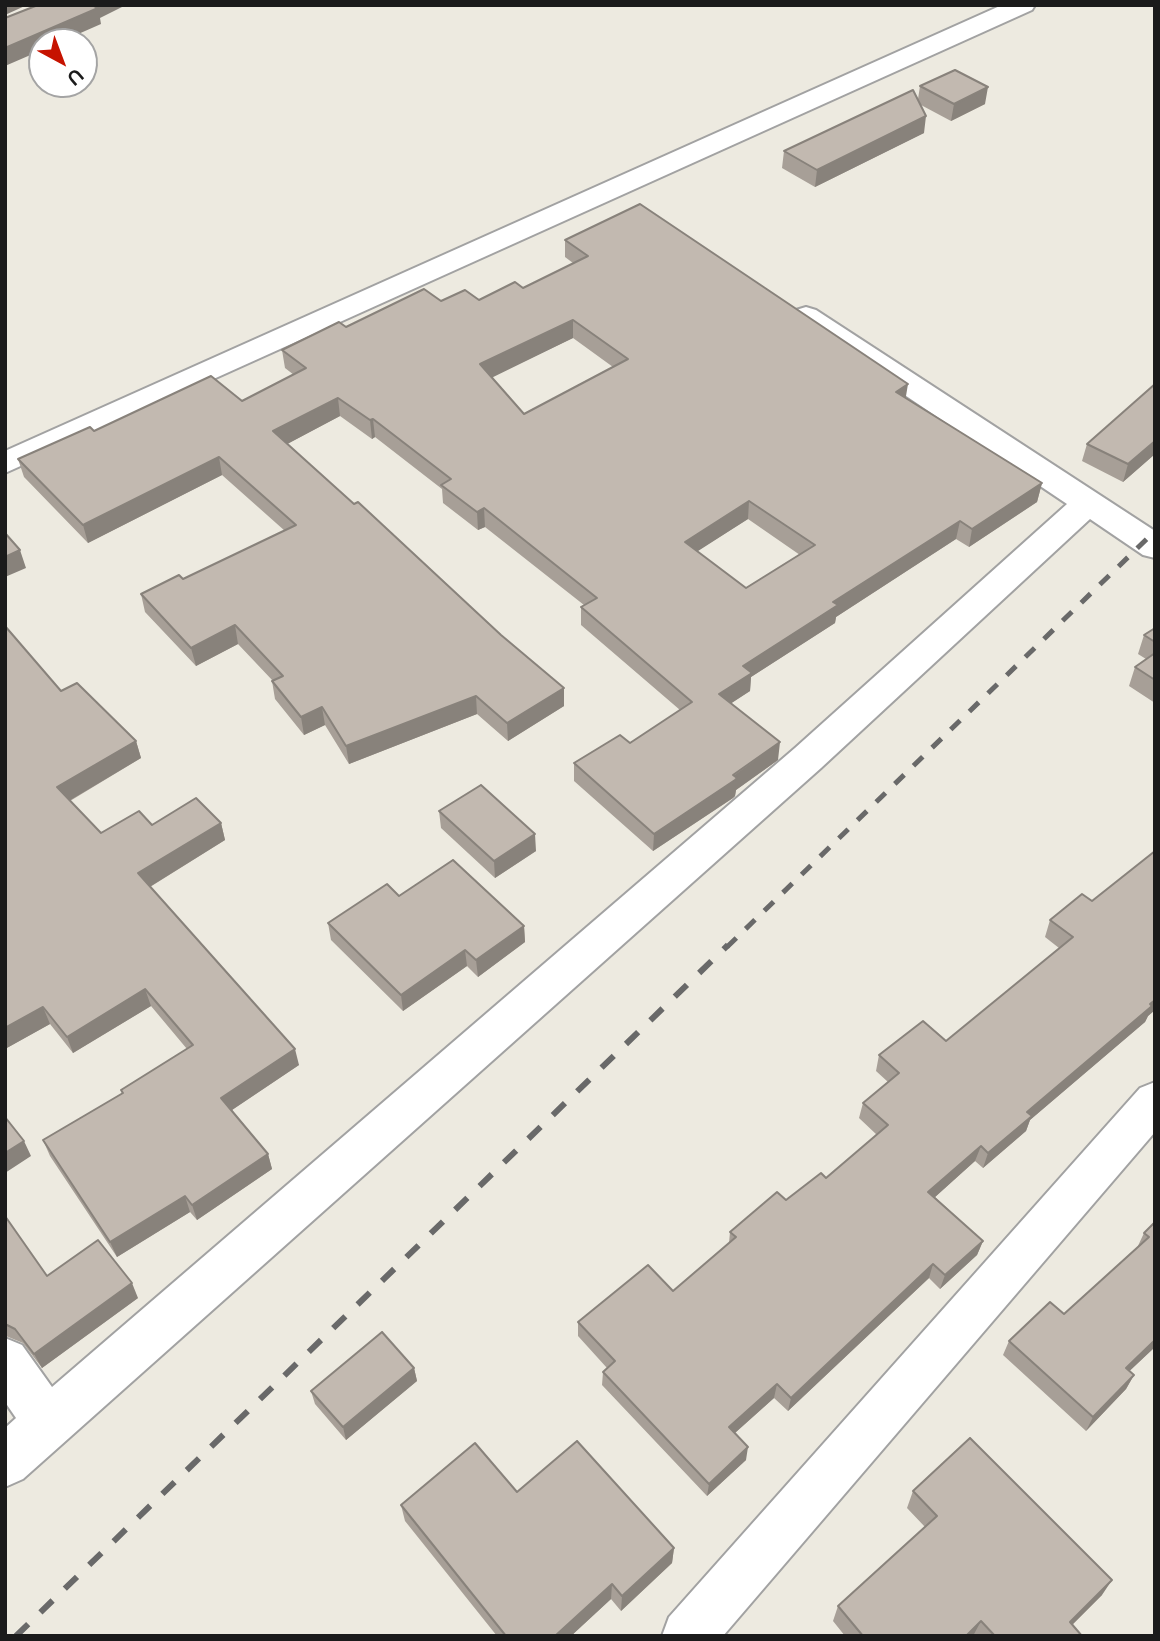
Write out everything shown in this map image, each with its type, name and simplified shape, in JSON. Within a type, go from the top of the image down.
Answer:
[{"type":"street","points":[[5,463],[366,299],[626,198],[1023,5]]},
{"type":"street","points":[[788,304],[1155,547]]},
{"type":"street","points":[[5,1462],[808,758],[1089,502]]},
{"type":"street","points":[[688,1636],[1155,1101]]},
{"type":"street","points":[[5,1361],[48,1422]]},
{"type":"building","points":[[38,5],[92,5],[98,8],[52,28],[28,28],[28,38],[5,48],[5,18]]},
{"type":"building","points":[[955,70],[988,87],[954,104],[920,86]]},
{"type":"building","points":[[913,90],[926,116],[817,170],[784,151]]},
{"type":"building","points":[[640,204],[908,384],[896,392],[1042,483],[972,529],[960,521],[833,602],[838,605],[743,666],[752,673],[719,694],[780,742],[733,775],[737,778],[735,780],[654,834],[574,763],[620,735],[630,743],[692,702],[581,607],[597,598],[484,508],[477,512],[441,485],[451,479],[373,419],[370,420],[338,398],[273,431],[354,504],[358,502],[501,635],[564,688],[507,723],[476,696],[346,746],[322,707],[301,717],[272,681],[283,676],[235,625],[191,648],[141,594],[179,575],[183,579],[296,525],[219,457],[83,525],[18,459],[90,427],[94,431],[211,376],[242,401],[306,368],[282,350],[339,322],[346,327],[424,289],[441,301],[465,290],[479,300],[515,282],[523,288],[588,256],[565,240]],"holes":[[[573,320],[628,359],[524,414],[480,364]],[[749,501],[815,545],[746,588],[685,542]]]},
{"type":"building","points":[[1155,384],[1155,441],[1128,464],[1087,444]]},
{"type":"building","points":[[5,533],[20,550],[5,557]]},
{"type":"building","points":[[5,626],[61,691],[77,683],[136,741],[57,787],[101,833],[139,811],[152,825],[196,798],[221,823],[138,873],[295,1049],[221,1098],[268,1154],[192,1205],[185,1196],[110,1242],[43,1140],[123,1093],[121,1090],[193,1045],[145,989],[67,1037],[43,1007],[5,1028]]},
{"type":"building","points":[[1155,628],[1155,642],[1144,635]]},
{"type":"building","points":[[1155,653],[1155,680],[1135,667]]},
{"type":"building","points":[[481,785],[535,834],[494,861],[439,811]]},
{"type":"building","points":[[1155,851],[1155,1000],[1150,1004],[1152,1006],[1027,1112],[1032,1116],[988,1153],[981,1146],[928,1192],[983,1241],[945,1275],[933,1264],[791,1398],[777,1384],[729,1427],[748,1447],[709,1484],[603,1372],[615,1361],[578,1322],[648,1265],[673,1291],[736,1237],[730,1232],[777,1192],[786,1200],[821,1173],[826,1178],[888,1125],[863,1103],[899,1073],[879,1055],[923,1021],[946,1041],[1073,937],[1050,920],[1082,894],[1092,901]]},
{"type":"building","points":[[453,860],[524,926],[476,960],[465,950],[401,995],[328,923],[387,884],[399,896]]},
{"type":"building","points":[[5,1117],[24,1141],[5,1153]]},
{"type":"building","points":[[5,1216],[47,1276],[98,1240],[132,1283],[34,1354],[15,1329],[5,1324]]},
{"type":"building","points":[[1155,1222],[1155,1340],[1126,1368],[1134,1375],[1093,1417],[1009,1341],[1050,1302],[1064,1314],[1149,1237],[1144,1233]]},
{"type":"building","points":[[382,1332],[414,1368],[343,1427],[311,1391]]},
{"type":"building","points":[[970,1438],[1112,1580],[1070,1622],[1082,1636],[995,1636],[981,1621],[966,1636],[863,1636],[838,1606],[937,1516],[913,1491]]},
{"type":"building","points":[[577,1441],[674,1548],[622,1596],[612,1584],[555,1636],[506,1636],[401,1505],[475,1443],[517,1492]]},
{"type":"railway","points":[[727,947],[1155,531]]},
{"type":"railway","points":[[16,1636],[728,945]]}]
